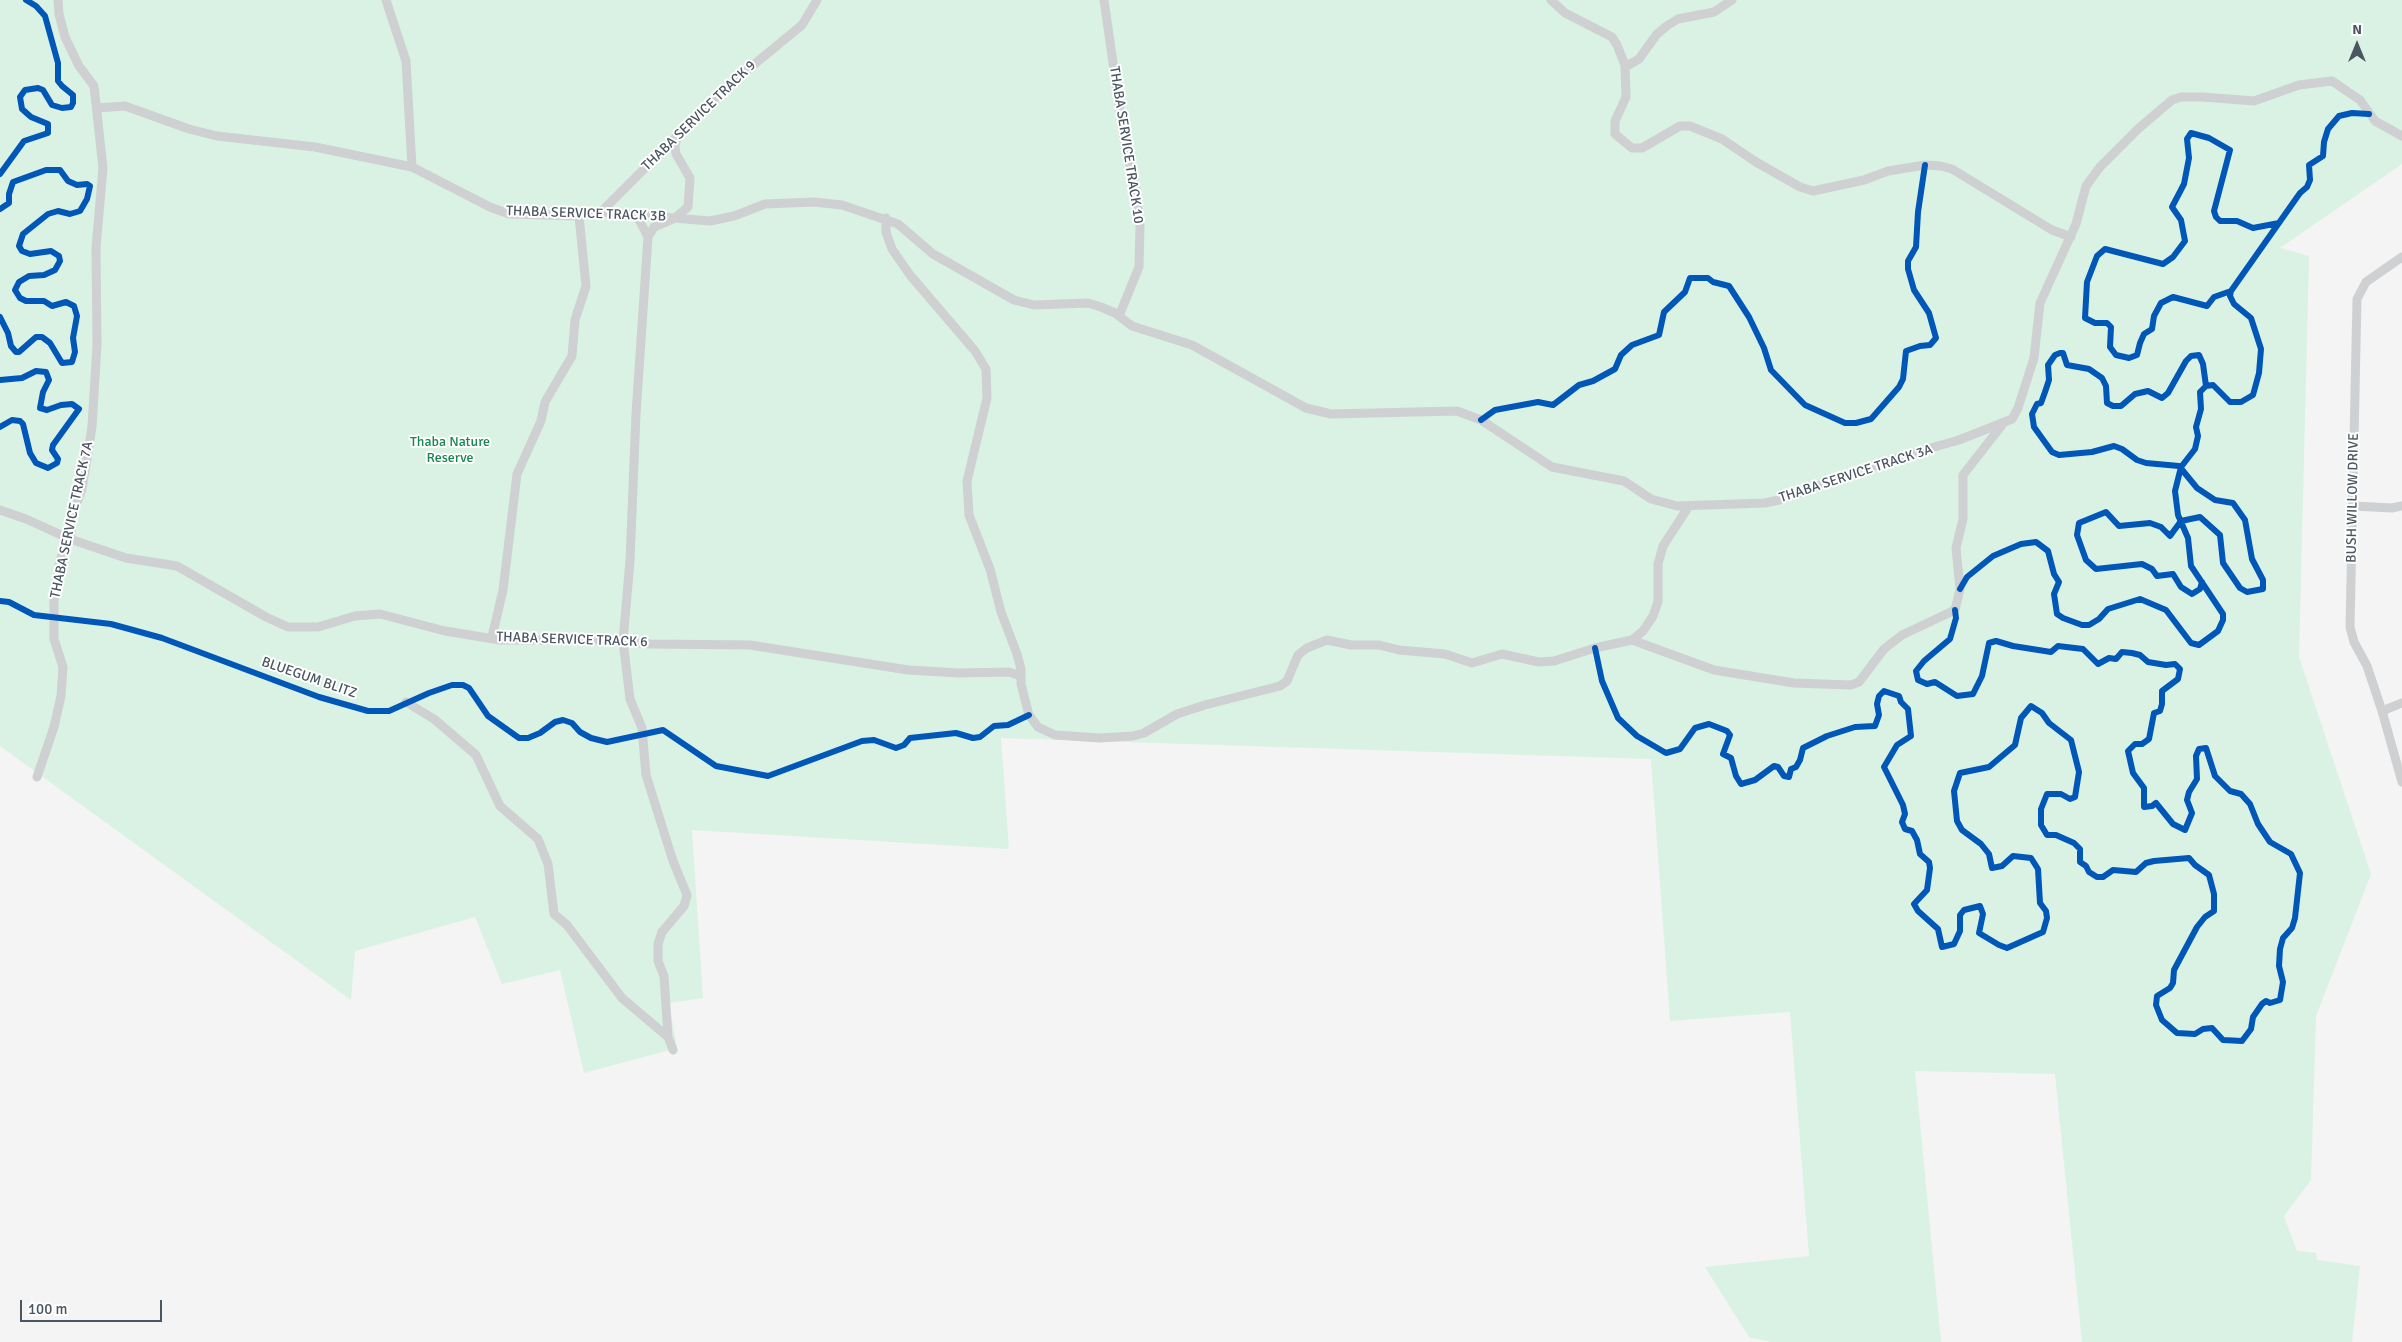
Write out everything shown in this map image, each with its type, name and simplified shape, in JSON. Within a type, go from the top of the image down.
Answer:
[{"type":"street","name":"THABA SERVICE TRACK 7A","points":[[37,777],[54,727],[61,696],[63,667],[54,639],[52,618],[60,560],[69,539],[70,519],[82,490],[96,387],[96,248],[103,168],[94,86],[79,66],[65,37],[59,14],[58,0]]},
{"type":"street","points":[[386,0],[406,61],[412,167]]},
{"type":"street","name":"THABA SERVICE TRACK 9","points":[[601,212],[677,138],[722,90],[802,25],[817,0]]},
{"type":"street","name":"THABA SERVICE TRACK 10","points":[[1104,0],[1125,146],[1136,189],[1140,227],[1139,267],[1119,316]]},
{"type":"street","points":[[1551,0],[1565,13],[1612,37],[1622,56],[1626,97],[1614,121],[1615,134],[1632,148],[1642,148],[1680,126],[1690,126],[1722,139],[1756,162],[1800,187],[1813,191],[1864,180],[1888,171],[1925,165],[1941,166],[1952,169],[2052,230],[2071,237]]},
{"type":"street","points":[[1624,67],[1639,59],[1657,34],[1668,25],[1678,19],[1714,12],[1732,0]]},
{"type":"street","points":[[1632,640],[1714,670],[1817,685],[1851,685],[1859,682],[1884,649],[1897,638],[1955,610],[1960,589],[1956,548],[1963,519],[1963,475],[2003,424],[2012,419],[2018,408],[2034,358],[2039,308],[2076,224],[2084,191],[2092,176],[2139,128],[2176,99],[2220,97],[2254,101],[2295,86],[2332,81],[2360,100],[2375,121],[2402,136]]},
{"type":"street","name":"THABA SERVICE TRACK 3B","points":[[97,108],[125,106],[209,134],[315,147],[412,167],[490,207],[509,214],[579,216],[601,212],[710,221],[734,216],[765,204],[784,202],[842,205],[886,218],[898,224],[933,254],[1014,300],[1034,305],[1088,303],[1119,316]]},
{"type":"street","points":[[673,1050],[668,1037],[664,976],[658,961],[658,944],[662,932],[684,906],[687,895],[673,861],[646,775],[642,728],[630,699],[623,641],[630,561],[636,414],[648,237],[654,228],[675,218],[688,207],[691,192],[688,172],[676,154],[674,146],[677,138]]},
{"type":"street","points":[[492,638],[503,590],[517,474],[541,421],[545,402],[572,356],[575,320],[586,286],[579,216]]},
{"type":"street","points":[[637,216],[648,237]]},
{"type":"street","points":[[886,218],[886,232],[892,249],[915,281],[975,351],[986,369],[987,398],[970,468],[967,505],[971,525],[994,581],[1001,612],[1017,654],[1029,715],[1044,732],[1055,735],[1120,738],[1144,734],[1177,714],[1280,686],[1287,681],[1298,655],[1307,648],[1327,640],[1351,645],[1378,645],[1399,650],[1445,654],[1472,663],[1495,654],[1539,662],[1554,661],[1595,648],[1632,640],[1643,631],[1653,616],[1658,602],[1658,564],[1662,546],[1689,506]]},
{"type":"street","name":"BUSH WILLOW DRIVE","points":[[2402,257],[2366,282],[2357,299],[2350,627],[2354,642],[2367,666],[2382,710],[2402,782]]},
{"type":"street","name":"THABA SERVICE TRACK 3A","points":[[1119,316],[1132,326],[1192,345],[1306,408],[1331,414],[1457,411],[1481,420],[1552,467],[1624,481],[1651,499],[1677,506],[1765,503],[1779,500],[2003,424]]},
{"type":"street","points":[[2353,506],[2392,508],[2402,506]]},
{"type":"street","name":"THABA SERVICE TRACK 6","points":[[0,510],[26,519],[69,539],[126,558],[177,566],[266,617],[288,627],[318,627],[355,616],[380,614],[445,631],[500,640],[750,645],[908,670],[959,673],[1009,672],[1021,676]]},
{"type":"street","points":[[406,702],[434,719],[476,755],[500,806],[538,839],[548,864],[554,914],[567,925],[622,998],[668,1037]]},
{"type":"street","points":[[2382,710],[2402,703]]},
{"type":"green space","name":"Thaba Nature Reserve","points":[[0,0],[2402,0],[2402,164],[2280,248],[2309,256],[2299,657],[2371,874],[2316,1016],[2311,1180],[2284,1216],[2297,1251],[2316,1253],[2317,1260],[2360,1266],[2352,1342],[2082,1342],[2055,1074],[1915,1071],[1941,1342],[1771,1342],[1749,1337],[1705,1267],[1809,1256],[1790,1012],[1670,1021],[1651,759],[1001,738],[1009,849],[692,830],[703,998],[669,1003],[677,1048],[584,1073],[560,970],[502,984],[475,917],[355,951],[351,1000],[0,746]]},
{"type":"cycle path","points":[[0,174],[24,141],[48,133],[48,124],[31,117],[22,109],[20,97],[25,90],[38,88],[43,90],[52,105],[62,108],[71,107],[73,103],[73,95],[58,81],[58,63],[45,16],[36,6],[26,0]]},
{"type":"cycle path","points":[[1960,589],[1967,577],[1993,556],[2021,544],[2036,542],[2048,551],[2054,574],[2059,582],[2054,594],[2057,614],[2063,618],[2082,625],[2089,625],[2099,619],[2108,609],[2140,599],[2166,610],[2191,643],[2199,645],[2218,631],[2223,620],[2223,614],[2191,566],[2188,538],[2178,515],[2175,491],[2181,467],[2195,449],[2198,436],[2196,427],[2201,409],[2200,392],[2206,386],[2213,385],[2230,402],[2241,402],[2253,395],[2259,373],[2261,349],[2251,318],[2234,304],[2230,296],[2231,291],[2300,193],[2307,187],[2310,180],[2309,165],[2323,156],[2324,142],[2328,129],[2339,116],[2352,113],[2369,114]]},
{"type":"cycle path","points":[[2231,291],[2214,297],[2207,306],[2173,297],[2161,303],[2154,316],[2152,329],[2144,334],[2137,355],[2129,358],[2116,355],[2110,347],[2111,327],[2107,323],[2095,323],[2085,318],[2087,282],[2097,256],[2105,249],[2163,264],[2173,257],[2185,241],[2181,220],[2172,207],[2184,184],[2189,158],[2187,139],[2191,133],[2209,138],[2230,150],[2214,211],[2216,217],[2220,221],[2237,221],[2253,228],[2279,223]]},
{"type":"cycle path","points":[[1481,420],[1495,410],[1538,402],[1553,405],[1579,385],[1593,381],[1615,369],[1621,355],[1632,345],[1659,335],[1664,312],[1685,292],[1690,278],[1708,278],[1713,282],[1729,286],[1749,317],[1764,348],[1771,370],[1805,405],[1845,423],[1856,423],[1871,419],[1899,387],[1903,379],[1906,351],[1930,345],[1936,338],[1929,313],[1914,290],[1908,269],[1908,261],[1916,247],[1918,212],[1925,165]]},
{"type":"cycle path","points":[[0,209],[9,203],[9,194],[13,182],[46,170],[60,170],[68,181],[77,185],[87,184],[90,186],[87,199],[80,211],[70,214],[58,211],[48,214],[23,234],[19,246],[22,251],[30,254],[51,251],[59,256],[60,261],[55,270],[44,275],[29,276],[19,282],[15,290],[20,298],[26,301],[44,301],[52,306],[66,302],[74,306],[77,316],[73,338],[75,352],[72,362],[62,363],[50,343],[42,337],[36,337],[19,352],[16,352],[11,346],[8,333],[0,317]]},
{"type":"cycle path","points":[[2202,582],[2200,589],[2192,594],[2181,587],[2173,574],[2157,576],[2152,569],[2142,564],[2096,569],[2086,560],[2077,535],[2079,523],[2106,512],[2119,526],[2150,523],[2161,527],[2170,536],[2181,521],[2200,517],[2220,535],[2223,563],[2240,588],[2247,592],[2263,589],[2263,580],[2252,559],[2245,520],[2233,503],[2215,500],[2197,488],[2179,466],[2146,463],[2137,460],[2122,449],[2114,446],[2092,452],[2059,455],[2052,452],[2034,427],[2032,414],[2037,404],[2041,403],[2049,380],[2048,365],[2055,355],[2060,353],[2063,353],[2067,365],[2089,369],[2102,378],[2106,386],[2107,403],[2113,406],[2121,406],[2135,394],[2148,391],[2162,398],[2168,393],[2186,361],[2191,356],[2199,355],[2203,364],[2206,386]]},
{"type":"cycle path","points":[[0,380],[22,378],[36,371],[46,372],[49,380],[43,392],[40,408],[47,410],[61,405],[72,404],[79,409],[53,445],[52,450],[58,459],[57,463],[48,468],[36,463],[30,453],[23,424],[20,421],[12,420],[0,427]]},
{"type":"cycle path","name":"BLUEGUM BLITZ","points":[[0,601],[9,602],[34,615],[111,624],[162,638],[319,697],[368,711],[389,711],[429,693],[452,685],[463,685],[469,688],[488,716],[519,738],[528,738],[540,733],[555,722],[563,720],[572,723],[580,732],[591,738],[607,742],[663,730],[716,766],[768,776],[862,741],[874,740],[896,748],[904,745],[910,738],[956,733],[973,738],[980,737],[994,726],[1008,725],[1029,715]]},
{"type":"cycle path","points":[[1595,648],[1602,681],[1618,718],[1637,736],[1666,753],[1680,749],[1695,728],[1709,724],[1727,731],[1730,735],[1723,754],[1731,758],[1736,776],[1741,784],[1755,780],[1774,766],[1778,767],[1784,776],[1789,777],[1791,769],[1796,767],[1800,760],[1803,748],[1827,736],[1855,727],[1875,726],[1879,715],[1877,704],[1879,696],[1884,691],[1899,696],[1901,702],[1908,709],[1911,736],[1897,745],[1884,767],[1903,805],[1905,814],[1902,822],[1905,829],[1912,831],[1917,840],[1920,854],[1929,862],[1927,890],[1914,904],[1918,911],[1938,929],[1942,947],[1954,944],[1960,931],[1960,915],[1964,910],[1980,906],[1983,914],[1979,933],[1999,945],[2007,948],[2043,932],[2047,918],[2046,911],[2040,903],[2038,869],[2031,858],[2013,856],[2002,866],[1992,868],[1989,854],[1981,844],[1962,830],[1957,821],[1954,791],[1960,773],[1989,767],[2015,745],[2021,718],[2031,706],[2042,713],[2049,723],[2071,740],[2079,772],[2075,797],[2070,799],[2061,794],[2047,794],[2041,809],[2041,825],[2047,835],[2056,835],[2074,843],[2080,849],[2080,862],[2086,866],[2089,872],[2097,877],[2103,877],[2113,870],[2136,872],[2146,863],[2154,861],[2189,858],[2209,875],[2214,894],[2214,911],[2205,917],[2197,927],[2174,970],[2173,983],[2170,988],[2157,996],[2156,1005],[2162,1020],[2177,1033],[2195,1034],[2203,1029],[2212,1028],[2223,1040],[2242,1041],[2251,1029],[2253,1017],[2262,1004],[2266,1001],[2270,1003],[2280,1000],[2283,982],[2279,966],[2280,949],[2283,938],[2292,928],[2295,918],[2300,873],[2291,854],[2270,842],[2258,824],[2250,804],[2241,794],[2230,791],[2215,776],[2206,748],[2199,749],[2196,756],[2197,779],[2189,792],[2187,800],[2192,813],[2185,830],[2173,824],[2156,803],[2152,806],[2144,807],[2144,788],[2133,773],[2128,751],[2135,744],[2142,744],[2149,739],[2154,713],[2160,711],[2162,704],[2162,691],[2178,679],[2180,669],[2175,664],[2166,665],[2148,662],[2140,655],[2132,653],[2122,652],[2116,659],[2109,658],[2098,664],[2083,649],[2058,646],[2051,652],[2013,646],[1996,641],[1989,643],[1982,676],[1973,694],[1957,696],[1935,682],[1927,684],[1918,680],[1916,671],[1924,661],[1950,639],[1956,618],[1955,610]]}]
